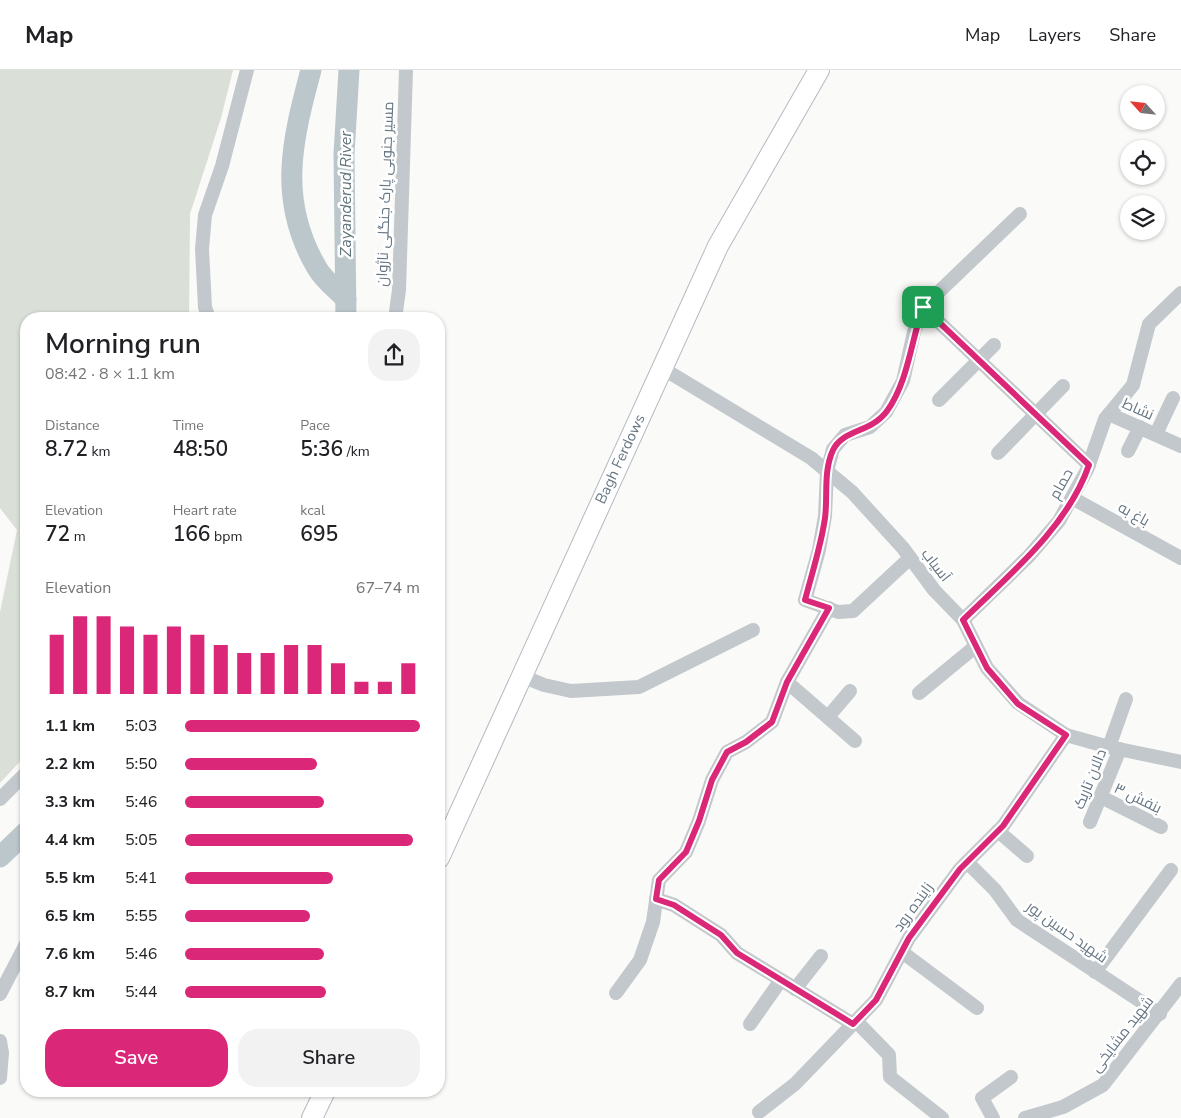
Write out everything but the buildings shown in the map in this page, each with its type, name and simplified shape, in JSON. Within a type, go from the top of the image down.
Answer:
[{"type":"street","points":[[207,312],[202,249],[204,215],[222,166],[247,70]]},
{"type":"street","name":"مسیر جنوبی پارک جنگلی ناژوان","points":[[396,312],[399,290],[406,70]]},
{"type":"street","name":"Bagh Ferdows","points":[[445,845],[718,246],[819,70]]},
{"type":"street","points":[[910,558],[853,611],[838,612],[805,600],[819,550],[825,516],[827,471],[833,449],[846,435],[870,427],[886,412],[903,381],[914,332],[923,307],[1020,214]]},
{"type":"street","name":"حمام","points":[[963,620],[1029,556],[1059,521],[1089,465],[1105,419],[1133,385],[1149,324],[1181,293]]},
{"type":"street","points":[[923,307],[1089,465]]},
{"type":"street","points":[[938,400],[994,345]]},
{"type":"street","name":"آسیاب","points":[[662,368],[811,458],[852,492],[910,558],[934,590],[963,620],[987,668],[1018,704],[1066,735],[1181,762]]},
{"type":"street","points":[[998,453],[1064,386]]},
{"type":"street","points":[[1156,434],[1173,398]]},
{"type":"street","name":"نشاط","points":[[1110,414],[1181,446]]},
{"type":"street","points":[[1128,451],[1140,428]]},
{"type":"street","name":"باغ به","points":[[1072,498],[1181,558]]},
{"type":"street","points":[[616,993],[640,960],[653,922],[659,880],[686,852],[699,821],[712,780],[727,752],[746,742],[772,722],[787,682],[829,608]]},
{"type":"street","points":[[522,676],[544,686],[571,691],[639,687],[753,630]]},
{"type":"street","points":[[919,693],[976,646]]},
{"type":"street","points":[[787,682],[855,741]]},
{"type":"street","points":[[828,717],[850,691]]},
{"type":"street","name":"دالان تاریک","points":[[1090,822],[1115,748],[1126,700]]},
{"type":"street","name":"زاینده رود","points":[[759,1112],[795,1084],[876,1000],[909,938],[967,862],[998,831],[1066,735]]},
{"type":"street","points":[[0,799],[20,779]]},
{"type":"street","name":"بنفش ۳","points":[[1100,797],[1161,827]]},
{"type":"street","points":[[998,831],[1027,856]]},
{"type":"street","name":"شهید حسین پور","points":[[967,862],[995,890],[1017,920],[1160,1014]]},
{"type":"street","points":[[1095,972],[1171,870]]},
{"type":"street","points":[[656,899],[674,905],[713,930],[737,953],[854,1023],[889,1055],[890,1077],[942,1118]]},
{"type":"street","points":[[902,952],[977,1008]]},
{"type":"street","points":[[0,994],[20,956]]},
{"type":"street","points":[[795,989],[821,956]]},
{"type":"street","points":[[750,1024],[780,980]]},
{"type":"street","name":"شهید مشایخی","points":[[1025,1118],[1067,1112],[1103,1085],[1160,1014],[1181,984]]},
{"type":"street","points":[[0,1041],[2,1053],[0,1078]]},
{"type":"street","points":[[993,1118],[982,1098],[1011,1077]]},
{"type":"street","points":[[312,1118],[322,1097]]},
{"type":"shaded area","points":[[0,70],[233,70],[221,118],[190,214],[189,312],[20,312],[20,761],[0,783],[0,612],[17,530],[0,508]]},
{"type":"waterway","points":[[311,70],[298,121],[294,146],[293,194],[304,243],[317,268],[326,280],[346,299]]},
{"type":"waterway","name":"Zayanderud River","points":[[346,312],[344,154],[349,70]]},
{"type":"waterway","name":"Zayanderud River","points":[[0,857],[20,838]]},
{"type":"route","points":[[923,307],[1089,465],[1059,521],[1029,556],[963,620],[987,668],[1018,704],[1066,735],[1003,826],[960,869],[909,938],[876,1000],[853,1024],[737,953],[721,935],[674,905],[656,899],[659,880],[686,852],[699,821],[712,780],[727,752],[746,742],[772,722],[787,682],[829,608],[805,600],[819,550],[825,516],[827,471],[833,449],[846,435],[870,427],[886,412],[903,381],[914,332],[923,307]]}]
